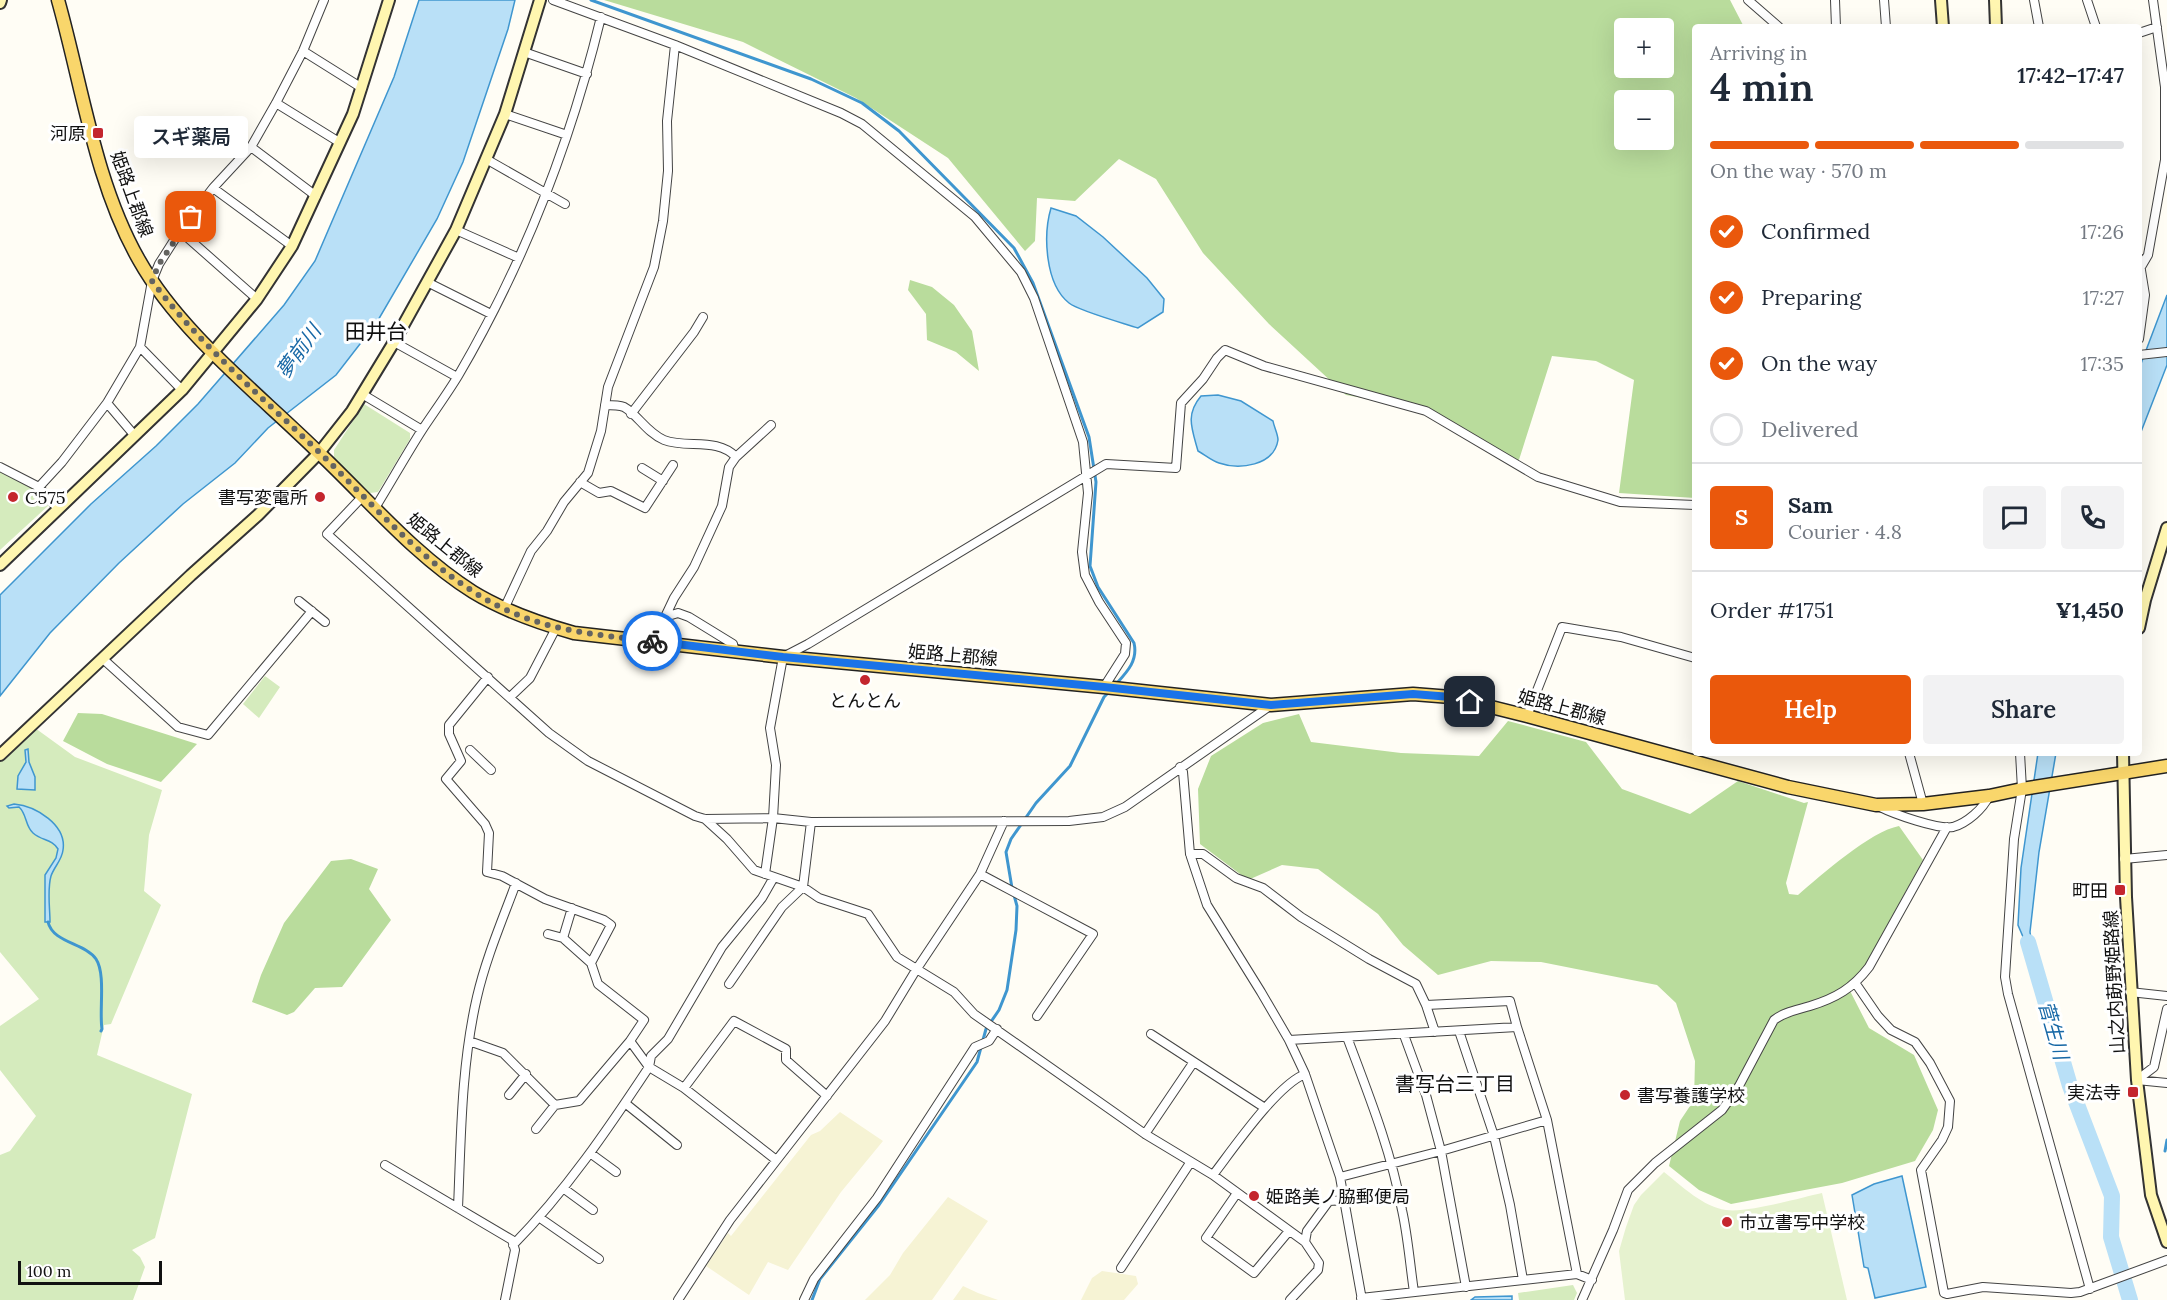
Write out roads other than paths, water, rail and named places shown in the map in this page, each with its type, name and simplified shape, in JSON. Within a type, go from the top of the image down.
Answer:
[{"type":"main road","name":"姫路上郡線","points":[[58,0],[104,179],[126,235],[152,281],[175,312],[218,357],[320,453],[419,552],[473,592],[504,609],[556,628],[574,633],[783,657],[1271,705],[1413,694],[1451,697],[1788,787],[1876,805],[1923,804],[1989,796],[2167,766]]},
{"type":"street","points":[[39,487],[62,462],[108,403],[140,347],[152,281],[159,264],[180,231],[213,188],[251,147],[303,51],[324,0]]},
{"type":"street","points":[[0,565],[218,357],[291,246],[315,196],[353,114],[389,0]]},
{"type":"street","points":[[0,755],[258,515],[320,453],[362,394],[394,342],[456,230],[505,114],[540,0]]},
{"type":"street","points":[[553,0],[675,45],[841,113],[862,124],[975,217],[1016,266],[1034,298],[1083,442],[1089,493],[1082,552],[1085,575],[1099,602],[1126,643],[1125,654],[1104,687]]},
{"type":"street","points":[[1748,0],[1776,24]]},
{"type":"street","points":[[1835,0],[1836,24]]},
{"type":"street","points":[[1884,0],[1886,24]]},
{"type":"street","points":[[1941,0],[1943,24]]},
{"type":"street","points":[[1995,0],[1996,24]]},
{"type":"street","points":[[2034,0],[2038,24]]},
{"type":"street","points":[[2088,0],[2095,24]]},
{"type":"street","points":[[2142,261],[2148,255],[2165,160],[2164,87],[2152,0]]},
{"type":"street","points":[[375,508],[458,376],[519,258],[567,135],[587,74],[601,17]]},
{"type":"street","points":[[2142,32],[2157,27]]},
{"type":"street","points":[[504,609],[531,551],[553,522],[564,502],[588,473],[601,431],[608,387],[658,255],[668,171],[667,121],[675,45]]},
{"type":"street","points":[[303,51],[362,88]]},
{"type":"street","points":[[524,52],[587,74]]},
{"type":"street","points":[[276,104],[339,142]]},
{"type":"street","points":[[505,114],[567,135]]},
{"type":"street","points":[[251,147],[315,196]]},
{"type":"street","points":[[486,159],[565,204]]},
{"type":"street","points":[[213,188],[291,246]]},
{"type":"street","points":[[456,230],[519,258]]},
{"type":"street","points":[[180,231],[257,299]]},
{"type":"street","points":[[2142,276],[2145,295],[2142,317]]},
{"type":"street","points":[[427,282],[491,314]]},
{"type":"street","points":[[631,414],[703,317]]},
{"type":"street","points":[[694,332],[703,338]]},
{"type":"street","points":[[394,342],[458,376]]},
{"type":"street","points":[[140,347],[182,390]]},
{"type":"street","points":[[765,874],[773,818],[776,765],[770,728],[783,657],[1106,464],[1176,468],[1181,403],[1226,350],[1264,366],[1426,411],[1538,477],[1620,502],[1692,505]]},
{"type":"street","points":[[2142,355],[2167,352]]},
{"type":"street","points":[[362,394],[422,430]]},
{"type":"street","points":[[108,403],[135,436]]},
{"type":"street","points":[[605,405],[624,407],[647,429],[665,441],[720,447],[736,457]]},
{"type":"street","points":[[658,642],[665,617],[694,567],[722,506],[729,467],[736,457],[771,425]]},
{"type":"street","points":[[580,482],[599,493],[611,491],[645,508],[673,465]]},
{"type":"street","points":[[0,467],[39,487],[58,509]]},
{"type":"street","points":[[642,468],[663,481]]},
{"type":"street","points":[[363,495],[327,534],[549,733],[588,761],[705,819],[727,839],[754,870],[803,887],[819,898],[868,914],[897,957],[954,992],[974,1014],[1144,1134],[1213,1175],[1305,1242],[1319,1263],[1318,1270],[1290,1300]]},
{"type":"street","points":[[2142,614],[2167,528]]},
{"type":"street","points":[[299,601],[325,622]]},
{"type":"street","points":[[103,658],[178,727],[208,735],[312,612]]},
{"type":"street","points":[[665,617],[678,613],[689,617],[733,644],[735,651]]},
{"type":"street","points":[[1527,716],[1562,627],[1621,637],[1692,657]]},
{"type":"street","points":[[510,697],[530,678],[556,628]]},
{"type":"street","points":[[488,677],[449,725],[449,734],[461,761],[446,779],[485,824],[489,833],[487,872],[502,876],[545,899],[604,920],[611,925],[591,963]]},
{"type":"street","points":[[705,819],[773,818],[811,822],[1069,821],[1103,817],[1125,807],[1271,705]]},
{"type":"street","points":[[470,750],[491,770]]},
{"type":"street","points":[[1910,756],[1923,804]]},
{"type":"street","points":[[2020,756],[2024,789],[2014,839],[2005,977],[2092,1288]]},
{"type":"street","name":"山之内莇野姫路線","points":[[2122,756],[2117,775],[2137,1080],[2151,1195],[2167,1242]]},
{"type":"street","points":[[1180,767],[1183,772],[1190,855],[1207,905],[1289,1040],[1305,1074],[1340,1177],[1362,1299],[1577,1274],[1592,1280]]},
{"type":"street","points":[[1876,805],[1907,818],[1947,827],[1955,826],[1970,818],[1985,805],[1989,796]]},
{"type":"street","points":[[678,1300],[730,1220],[885,1021],[980,874],[1005,821]]},
{"type":"street","points":[[729,984],[782,907],[803,887],[811,822]]},
{"type":"street","points":[[1582,1300],[1628,1190],[1655,1163],[1722,1110],[1739,1086],[1774,1020],[1781,1015],[1822,1002],[1856,984],[1869,968],[1947,827]]},
{"type":"street","points":[[1190,855],[1203,854],[1236,878],[1263,888],[1301,917],[1369,959],[1416,984],[1435,1032]]},
{"type":"street","points":[[2124,859],[2167,855]]},
{"type":"street","points":[[980,874],[1094,934],[1037,1017]]},
{"type":"street","points":[[513,1245],[540,1218],[590,1153],[649,1067],[651,1056],[668,1039],[722,947],[762,898],[774,877]]},
{"type":"street","points":[[458,1208],[462,1111],[469,1041],[477,996],[494,940],[516,883]]},
{"type":"street","points":[[563,938],[572,908]]},
{"type":"street","points":[[536,1129],[555,1105],[579,1101],[630,1041],[644,1020],[598,984],[591,963],[563,938],[548,934]]},
{"type":"street","points":[[1856,984],[1878,1016],[1891,1030],[1915,1042],[1950,1101],[1948,1127],[1921,1170],[1944,1293],[1983,1287],[2071,1293],[2092,1288],[2164,1261]]},
{"type":"street","points":[[2130,992],[2167,996]]},
{"type":"street","points":[[1426,1005],[1510,1001],[1516,1027],[1547,1120],[1577,1274]]},
{"type":"street","points":[[2137,1080],[2154,1067],[2167,1009]]},
{"type":"street","points":[[684,1088],[734,1021],[786,1049],[786,1060],[827,1096]]},
{"type":"street","points":[[1289,1040],[1516,1027]]},
{"type":"street","points":[[804,1300],[814,1279],[877,1198],[975,1047],[989,1041],[997,1029]]},
{"type":"street","points":[[1459,1031],[1494,1136],[1510,1205],[1523,1280]]},
{"type":"street","points":[[1150,1034],[1265,1108]]},
{"type":"street","points":[[1404,1035],[1426,1095],[1441,1151],[1466,1287]]},
{"type":"street","points":[[1347,1037],[1391,1164],[1402,1210],[1414,1292]]},
{"type":"street","points":[[469,1041],[503,1053],[555,1105]]},
{"type":"street","points":[[630,1041],[649,1067],[684,1088],[775,1160]]},
{"type":"street","points":[[1144,1134],[1193,1063]]},
{"type":"street","points":[[509,1095],[525,1074]]},
{"type":"street","points":[[1213,1175],[1265,1108],[1297,1077],[1305,1074]]},
{"type":"street","points":[[2137,1080],[2167,1083]]},
{"type":"street","points":[[625,1103],[677,1145]]},
{"type":"street","points":[[1340,1177],[1547,1120]]},
{"type":"street","points":[[590,1153],[616,1172]]},
{"type":"street","points":[[1121,1268],[1190,1163]]},
{"type":"street","points":[[385,1165],[512,1240],[515,1250],[505,1300]]},
{"type":"street","points":[[563,1188],[593,1210]]},
{"type":"street","points":[[1237,1192],[1206,1238],[1215,1245],[1254,1273],[1289,1231]]},
{"type":"street","points":[[1305,1242],[1307,1231],[1329,1202],[1344,1200]]},
{"type":"street","points":[[540,1218],[599,1259]]},
{"type":"water","name":"夢前川","points":[[419,0],[515,0],[508,29],[463,162],[437,219],[377,322],[336,375],[268,428],[235,463],[183,504],[119,563],[50,633],[0,696],[0,595],[91,504],[156,446],[198,404],[284,305],[315,261],[394,77]]},
{"type":"water","points":[[1051,208],[1076,216],[1103,237],[1147,278],[1164,299],[1163,312],[1138,328],[1091,313],[1069,303],[1055,284],[1048,258],[1047,232]]},
{"type":"water","points":[[2167,295],[2167,365],[2142,429],[2142,361]]},
{"type":"water","points":[[1218,395],[1241,401],[1273,421],[1278,440],[1270,456],[1254,464],[1236,466],[1216,462],[1198,451],[1191,422],[1193,410],[1201,396]]},
{"type":"water","points":[[28,749],[29,762],[35,777],[35,790],[17,789],[18,776],[26,762],[25,750]]},
{"type":"water","points":[[2038,756],[2055,756],[2039,852],[2030,932],[2035,965],[2018,925],[2021,868]]},
{"type":"water","points":[[14,804],[32,809],[48,818],[55,825],[63,841],[62,854],[50,881],[50,922],[45,922],[45,875],[56,858],[58,849],[53,843],[33,833],[19,807],[9,808],[7,806]]},
{"type":"water","points":[[1902,1176],[1926,1287],[1875,1298],[1868,1268],[1864,1267],[1852,1195],[1874,1184]]},
{"type":"water","points":[[1512,1296],[1512,1300],[1471,1300],[1475,1297]]},
{"type":"waterway","points":[[591,0],[811,79],[862,103],[899,131],[1014,248],[1033,283],[1089,437],[1096,482],[1090,566],[1098,587],[1134,643],[1135,649],[1131,665],[1117,683]]},
{"type":"waterway","points":[[1012,888],[1006,852],[1011,839],[1036,803],[1070,766],[1104,697],[1110,691]]},
{"type":"waterway","points":[[812,1300],[820,1279],[879,1205],[977,1062],[986,1029],[999,1010],[1007,990],[1016,930],[1017,906],[1014,895]]},
{"type":"waterway","points":[[48,922],[51,929],[62,939],[85,949],[96,959],[102,983],[101,1031]]},
{"type":"waterway","name":"菅生川","points":[[2028,942],[2070,1086],[2112,1196],[2111,1237],[2130,1300]]},
{"type":"waterway","points":[[2165,1151],[2167,1140]]},
{"type":"place","name":"河原","points":[[98,133]]},
{"type":"place","name":"スギ薬局","points":[[191,217]]},
{"type":"place","name":"C575","points":[[13,497]]},
{"type":"place","name":"書写変電所","points":[[320,497]]},
{"type":"place","name":"とんとん","points":[[865,680]]},
{"type":"place","name":"町田","points":[[2120,890]]},
{"type":"place","name":"実法寺","points":[[2133,1092]]},
{"type":"place","name":"書写養護学校","points":[[1625,1095]]},
{"type":"place","name":"姫路美ノ脇郵便局","points":[[1254,1196]]},
{"type":"place","name":"市立書写中学校","points":[[1727,1222]]},
{"type":"district","name":"田井台","points":[[376,331]]},
{"type":"district","name":"書写台三丁目","points":[[1455,1083]]}]
